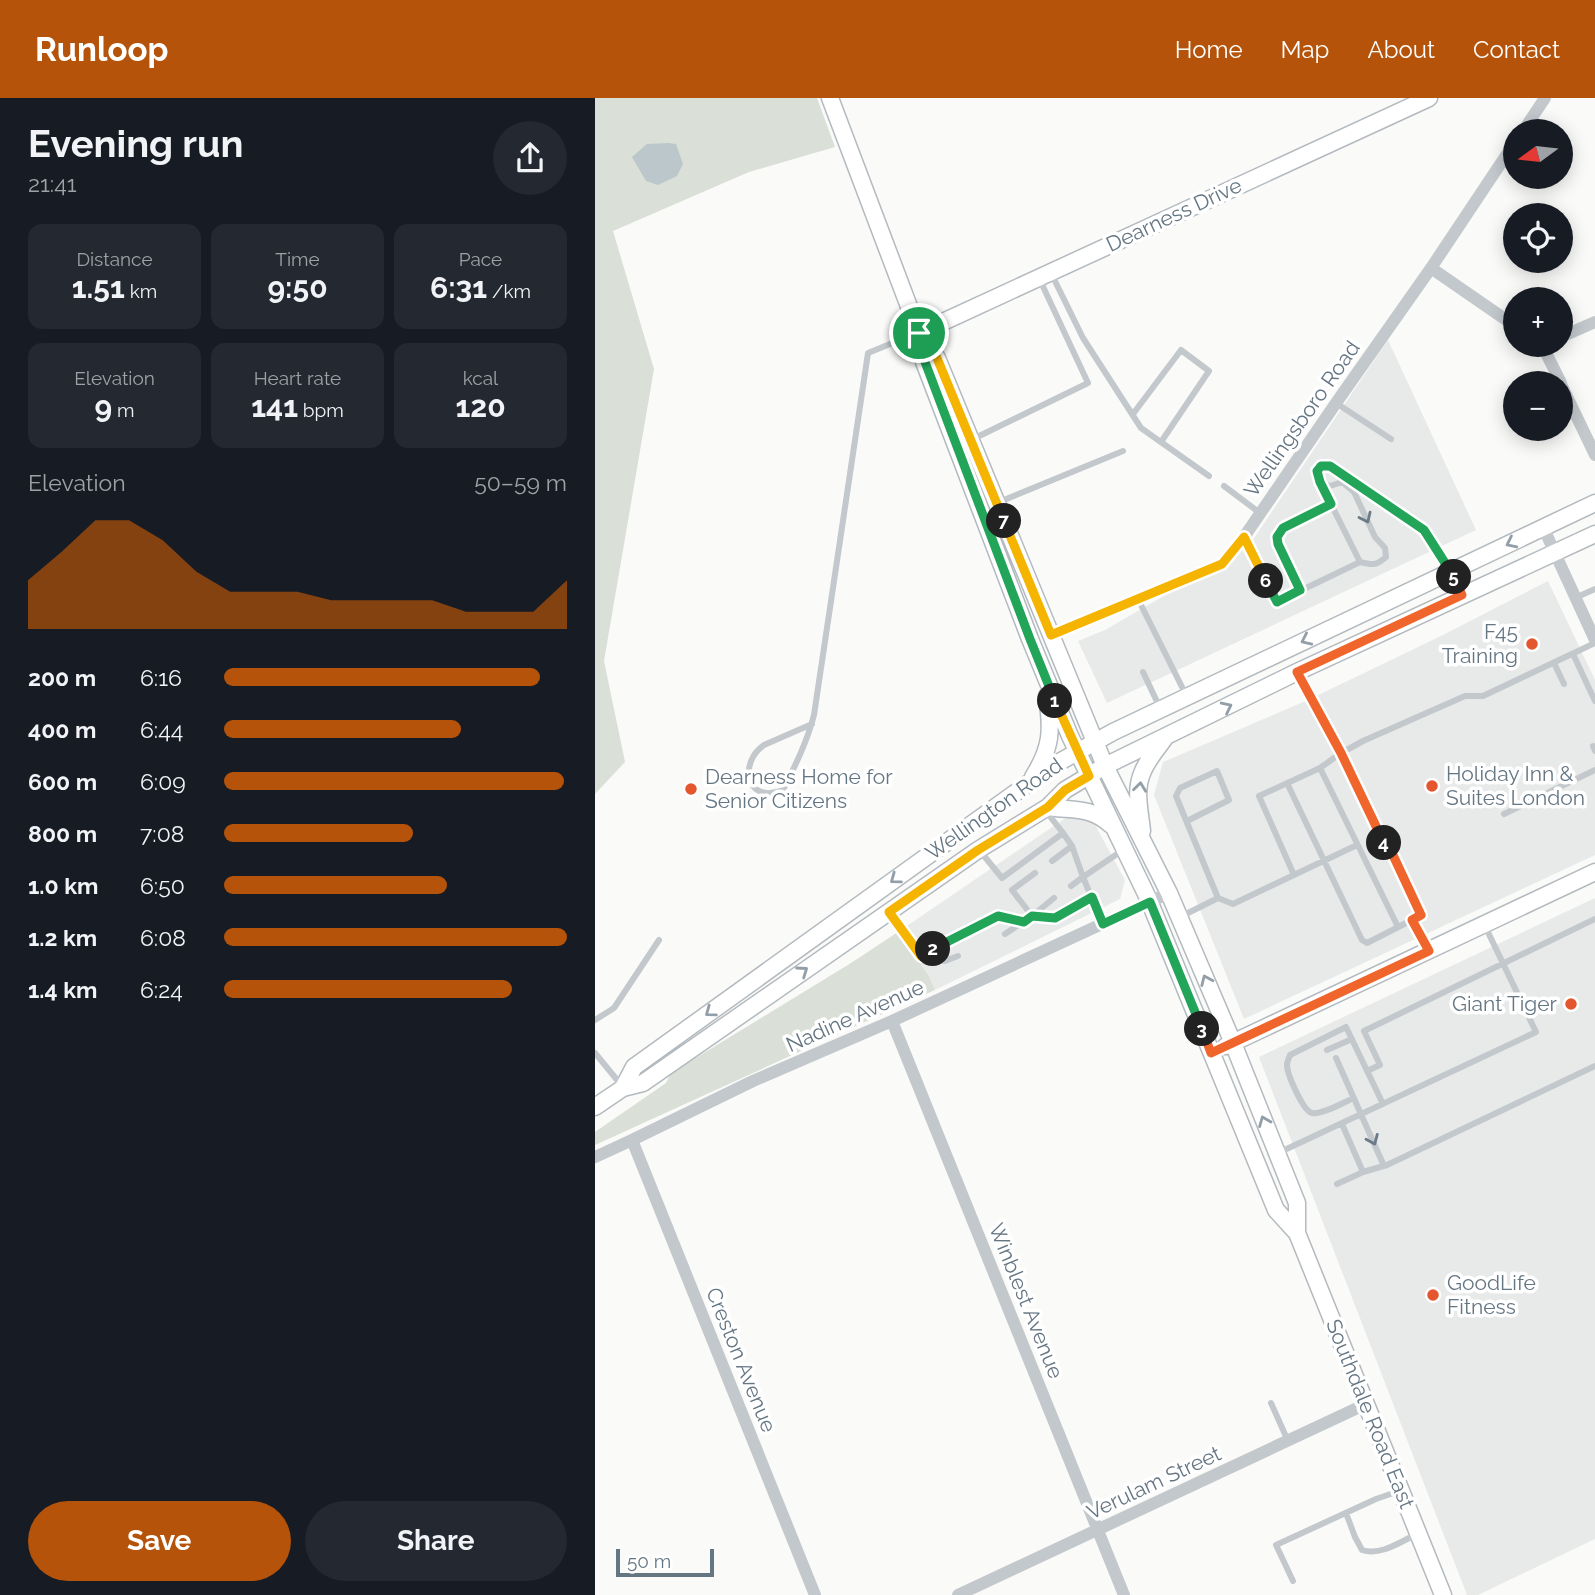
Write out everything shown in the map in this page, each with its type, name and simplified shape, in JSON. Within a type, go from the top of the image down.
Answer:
[{"type":"main road","name":"Southdale Road East","points":[[830,98],[919,333],[925,362],[1046,677],[1089,776],[1150,902],[1276,1210],[1297,1233],[1443,1595]]},
{"type":"main road","name":"Dearness Drive","points":[[919,333],[1429,98]]},
{"type":"main road","name":"Southdale Road East","points":[[919,333],[937,358],[1095,743],[1169,893],[1233,1043],[1297,1203],[1297,1233]]},
{"type":"main road","name":"Wellington Road","points":[[623,1088],[634,1067],[1054,765],[1113,732],[1187,696],[1595,503]]},
{"type":"main road","name":"Wellington Road","points":[[595,1107],[623,1088],[643,1083],[1105,765],[1297,672],[1595,534]]},
{"type":"main road","points":[[1451,572],[1462,595]]},
{"type":"main road","points":[[1030,782],[1045,757],[1050,739],[1046,677]]},
{"type":"main road","points":[[1145,844],[1137,790],[1143,770],[1166,736]]},
{"type":"main road","points":[[1046,808],[1078,809],[1095,813],[1114,828]]},
{"type":"main road","points":[[1211,1053],[1595,873]]},
{"type":"street","points":[[1531,119],[1545,98]]},
{"type":"street","name":"Wellingsboro Road","points":[[1051,635],[1222,564],[1244,537],[1503,160]]},
{"type":"street","points":[[1431,268],[1503,318]]},
{"type":"street","points":[[1573,332],[1595,322]]},
{"type":"street","points":[[1573,408],[1595,455]]},
{"type":"street","points":[[1543,527],[1595,642]]},
{"type":"street","name":"Nadine Avenue","points":[[595,1157],[753,1081],[892,1021],[1169,893]]},
{"type":"street","name":"Winblest Avenue","points":[[892,1021],[1123,1595]]},
{"type":"street","name":"Creston Avenue","points":[[632,1140],[815,1595]]},
{"type":"street","name":"Verulam Street","points":[[958,1595],[1366,1405]]},
{"type":"lane","points":[[1045,274],[1142,428],[1209,476]]},
{"type":"lane","points":[[971,440],[1088,383],[1045,274]]},
{"type":"lane","points":[[812,724],[759,748],[749,769],[751,785],[756,790],[773,793],[783,790],[812,724],[868,353],[919,333]]},
{"type":"lane","points":[[1133,414],[1181,350],[1209,371],[1161,442]]},
{"type":"lane","points":[[1336,403],[1391,439]]},
{"type":"lane","points":[[997,502],[1123,451]]},
{"type":"lane","points":[[1360,562],[1320,482],[1317,471],[1321,466],[1330,466],[1424,530],[1451,572]]},
{"type":"lane","points":[[1244,537],[1277,602],[1360,562],[1373,566],[1379,564],[1386,557],[1385,548],[1375,537],[1354,492],[1342,482],[1331,486],[1320,482]]},
{"type":"lane","points":[[1224,486],[1260,513]]},
{"type":"lane","points":[[1300,590],[1277,537],[1283,528],[1331,504]]},
{"type":"lane","points":[[1575,598],[1595,589]]},
{"type":"lane","points":[[1138,599],[1187,696]]},
{"type":"lane","points":[[1294,875],[1258,796],[1320,768],[1363,741],[1452,701],[1469,695],[1483,696],[1595,642]]},
{"type":"lane","points":[[1573,654],[1595,701]]},
{"type":"lane","points":[[1554,663],[1563,684]]},
{"type":"lane","points":[[1143,672],[1161,709]]},
{"type":"lane","points":[[1287,783],[1361,940],[1367,943],[1421,915],[1341,753],[1297,672]]},
{"type":"lane","points":[[1320,768],[1398,927]]},
{"type":"lane","points":[[1504,814],[1595,770]]},
{"type":"lane","points":[[1187,821],[1229,800],[1217,771],[1180,788],[1176,796],[1218,898],[1233,904],[1357,845]]},
{"type":"lane","points":[[1046,808],[1072,846],[1103,924]]},
{"type":"lane","points":[[1002,878],[1063,833]]},
{"type":"lane","points":[[1052,861],[1072,846]]},
{"type":"lane","points":[[1071,886],[1124,849]]},
{"type":"lane","points":[[978,850],[1032,916],[1055,918],[1092,897]]},
{"type":"lane","points":[[1012,890],[1035,873]]},
{"type":"lane","points":[[1005,934],[1054,898]]},
{"type":"lane","points":[[1179,918],[1218,898]]},
{"type":"lane","points":[[889,912],[921,956],[945,961],[958,956]]},
{"type":"lane","points":[[921,956],[998,916],[1024,922]]},
{"type":"lane","points":[[1367,1072],[1380,1065],[1364,1031],[1595,919]]},
{"type":"lane","points":[[1412,920],[1429,951]]},
{"type":"lane","points":[[1277,1154],[1536,1032],[1485,925]]},
{"type":"lane","points":[[595,1020],[614,1008],[659,940]]},
{"type":"lane","points":[[1354,1098],[1326,1111],[1308,1111],[1303,1106],[1288,1072],[1286,1064],[1290,1055],[1346,1027],[1383,1104]]},
{"type":"lane","points":[[1327,1050],[1352,1039]]},
{"type":"lane","points":[[595,1053],[623,1088]]},
{"type":"lane","points":[[1336,1058],[1384,1166]]},
{"type":"lane","points":[[1337,1184],[1384,1166],[1595,1066]]},
{"type":"lane","points":[[1342,1124],[1363,1172]]},
{"type":"lane","points":[[1271,1403],[1288,1441]]},
{"type":"lane","points":[[1293,1581],[1276,1545],[1401,1491]]},
{"type":"lane","points":[[1346,1513],[1362,1550],[1370,1553],[1384,1550],[1418,1534]]},
{"type":"shaded area","points":[[595,98],[817,98],[835,147],[749,172],[613,231],[654,369],[604,661],[625,762],[595,794]]},
{"type":"shaded area","points":[[647,144],[676,144],[683,164],[677,176],[658,185],[646,181],[632,157]]},
{"type":"shaded area","points":[[1388,340],[1476,530],[1107,703],[1078,641],[1105,630],[1248,547]]},
{"type":"shaded area","points":[[1548,581],[1595,680],[1595,855],[1244,1019],[1154,795],[1163,762],[1308,700]]},
{"type":"shaded area","points":[[1070,815],[1093,821],[1125,880],[1120,899],[935,990],[929,976],[898,932]]},
{"type":"shaded area","points":[[1595,898],[1595,1539],[1478,1595],[1467,1595],[1259,1057]]},
{"type":"shaded area","points":[[898,932],[929,976],[935,990],[595,1145],[595,1132],[666,1083],[671,1073]]},
{"type":"place","name":"F45 Training","points":[[1532,644]]},
{"type":"place","name":"Holiday Inn & Suites London","points":[[1432,786]]},
{"type":"place","name":"Dearness Home for Senior Citizens","points":[[691,789]]},
{"type":"place","name":"Giant Tiger","points":[[1571,1004]]},
{"type":"place","name":"GoodLife Fitness","points":[[1433,1295]]},
{"type":"route","points":[[919,333],[937,358],[1051,635],[1222,564],[1244,537],[1277,602],[1300,590],[1277,537],[1283,528],[1331,504],[1317,471],[1321,466],[1330,466],[1424,530],[1451,572],[1462,595],[1297,672],[1341,753],[1385,846],[1392,853],[1421,915],[1412,920],[1429,951],[1211,1053],[1150,902],[1103,924],[1092,897],[1055,918],[1032,916],[1024,922],[998,916],[921,956],[889,912],[978,850],[1048,807],[1065,790],[1089,776],[1030,639],[925,362],[919,333]]}]
